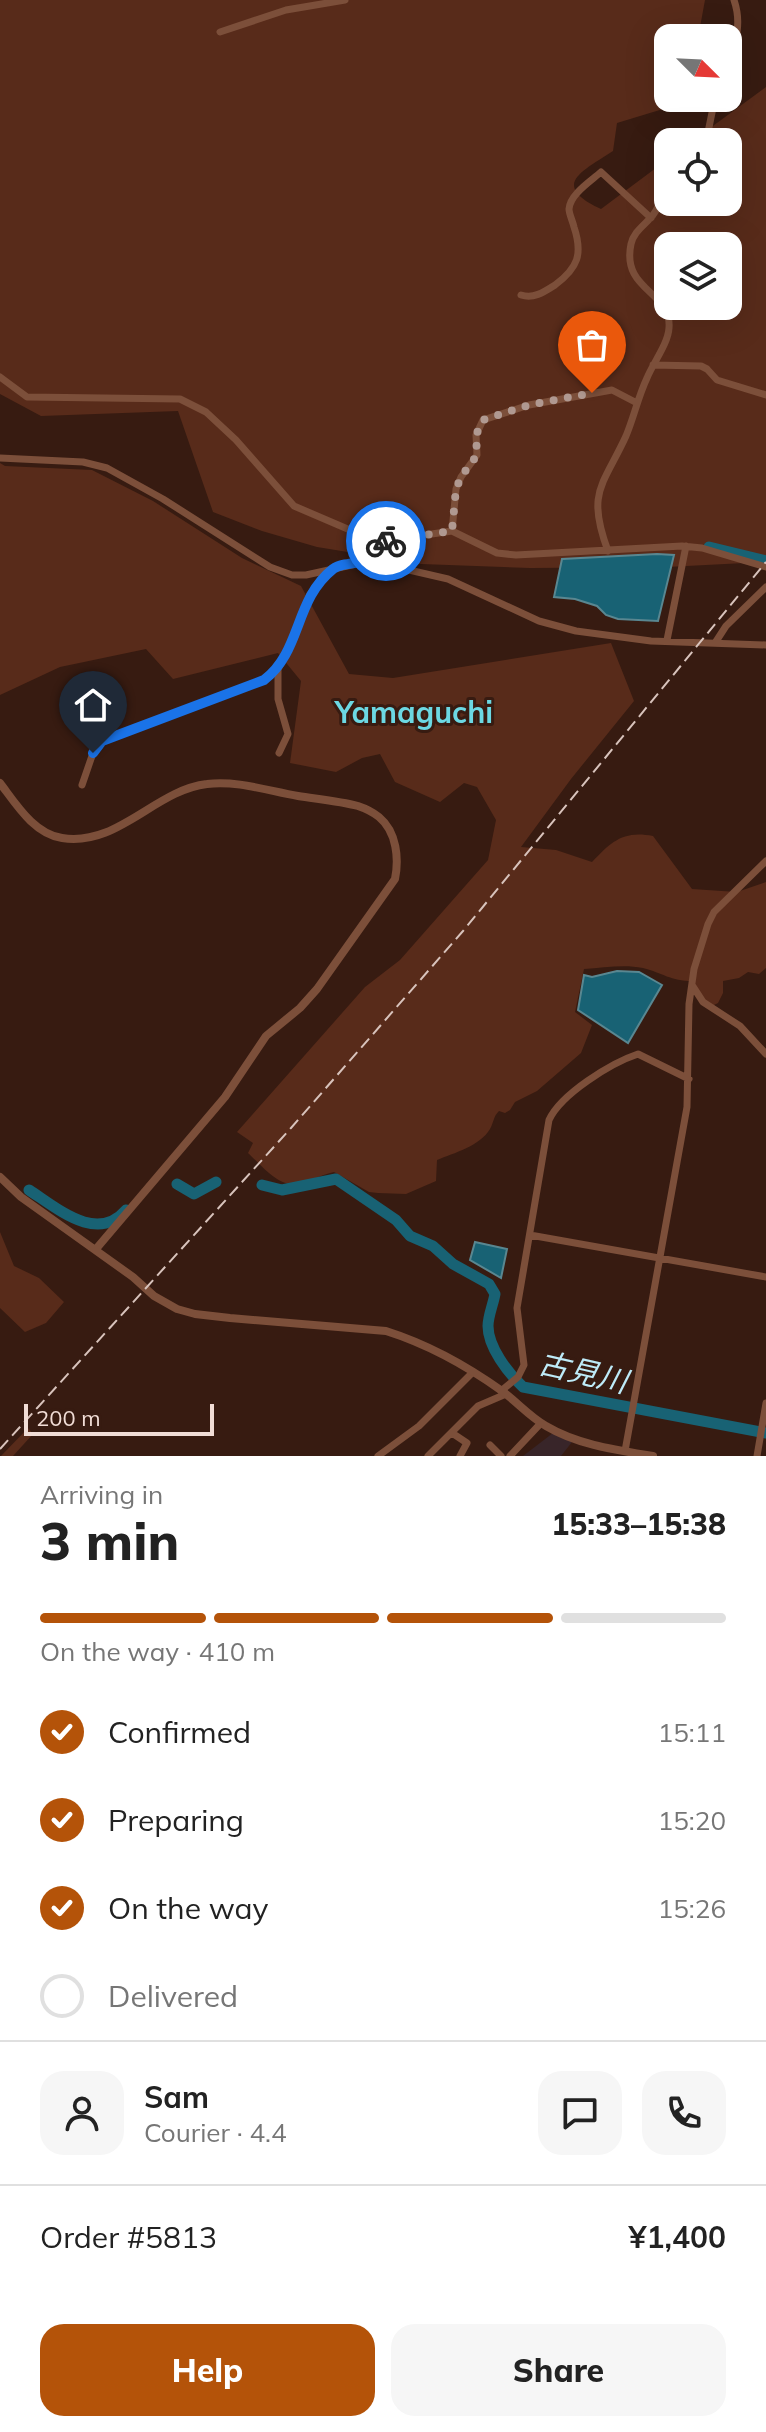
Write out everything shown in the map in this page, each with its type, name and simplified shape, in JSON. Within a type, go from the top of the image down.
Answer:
[{"type":"street","points":[[220,32],[286,10],[345,0]]},
{"type":"street","points":[[734,0],[739,24]]},
{"type":"street","points":[[521,295],[529,297],[544,292],[575,268],[580,257],[579,243],[569,210],[573,198],[601,172],[651,218]]},
{"type":"street","points":[[608,551],[599,527],[598,501],[603,477],[625,438],[669,330],[668,315],[659,301],[642,287],[630,270],[633,236],[654,214]]},
{"type":"street","points":[[653,365],[701,366],[717,380],[766,395]]},
{"type":"street","points":[[0,377],[27,397],[180,399],[194,404],[236,440],[294,506],[378,542],[452,531],[497,553],[532,555],[686,546],[766,567]]},
{"type":"street","points":[[452,531],[456,489],[477,455],[476,435],[483,420],[529,405],[612,390],[637,403]]},
{"type":"street","points":[[0,458],[83,462],[107,468],[163,499],[270,567],[292,575],[306,575],[370,561],[448,579],[539,621],[576,631],[651,641],[766,645]]},
{"type":"street","points":[[370,561],[378,542]]},
{"type":"street","points":[[667,640],[686,546]]},
{"type":"street","points":[[82,785],[93,753],[102,741],[245,689],[278,669],[294,639],[310,594],[334,567]]},
{"type":"street","points":[[715,643],[726,626],[764,592]]},
{"type":"street","points":[[278,669],[278,699],[288,734],[279,753]]},
{"type":"street","points":[[0,783],[39,829],[60,838],[87,839],[112,830],[168,798],[208,783],[360,806],[381,818],[392,837],[398,860],[395,879],[317,989],[300,1008],[266,1036],[225,1097],[96,1249]]},
{"type":"street","points":[[622,1454],[633,1409],[687,1107],[691,983],[714,912],[766,861]]},
{"type":"street","points":[[691,983],[703,1002],[740,1026],[766,1054]]},
{"type":"street","points":[[428,1456],[478,1406],[504,1392],[523,1370],[517,1308],[549,1120],[556,1107],[586,1083],[638,1054],[689,1079]]},
{"type":"street","points":[[0,1177],[21,1197],[96,1249],[154,1296],[187,1313],[386,1331],[408,1338],[473,1372],[504,1392],[541,1423],[573,1439],[622,1454],[653,1456]]},
{"type":"street","points":[[530,1235],[766,1277]]},
{"type":"street","points":[[378,1456],[419,1426],[473,1372]]},
{"type":"street","points":[[757,1456],[766,1403]]},
{"type":"street","points":[[510,1456],[541,1423]]},
{"type":"street","points":[[452,1433],[467,1443],[460,1456]]},
{"type":"street","points":[[490,1445],[501,1456]]},
{"type":"shaded area","points":[[0,0],[705,0],[701,24],[654,24],[654,112],[617,123],[613,151],[582,172],[574,185],[577,193],[601,209],[654,169],[654,216],[742,216],[742,128],[710,128],[732,112],[742,112],[742,105],[766,87],[766,562],[667,567],[530,568],[421,564],[317,547],[213,512],[178,411],[41,416],[0,394]]},
{"type":"shaded area","points":[[0,463],[5,466],[92,470],[153,501],[242,558],[301,586],[349,674],[393,678],[611,643],[634,701],[521,847],[556,850],[592,862],[618,839],[633,835],[653,836],[692,889],[737,892],[766,882],[766,968],[759,974],[748,972],[739,978],[723,981],[723,993],[718,1003],[712,1006],[704,1001],[693,981],[678,980],[636,967],[584,969],[575,1012],[592,1025],[581,1053],[537,1091],[515,1102],[505,1113],[499,1111],[480,1140],[437,1160],[436,1181],[406,1194],[369,1192],[334,1172],[296,1184],[276,1178],[248,1153],[253,1143],[237,1132],[365,987],[400,960],[488,860],[496,820],[477,787],[464,783],[440,802],[395,782],[380,754],[362,758],[336,772],[290,763],[301,681],[278,653],[173,679],[146,649],[60,667],[0,695]]},
{"type":"shaded area","points":[[0,1232],[14,1266],[39,1278],[64,1302],[46,1323],[25,1332],[0,1308]]},
{"type":"shaded area","points":[[28,1428],[33,1434],[13,1456],[1,1456]]},
{"type":"shaded area","points":[[553,1433],[572,1442],[561,1456],[523,1456]]},
{"type":"water","points":[[674,555],[658,621],[618,619],[606,615],[597,606],[554,597],[562,559]]},
{"type":"water","points":[[617,971],[639,972],[662,985],[628,1043],[578,1010],[584,975],[592,977]]},
{"type":"water","points":[[475,1242],[507,1249],[501,1278],[470,1260]]},
{"type":"waterway","points":[[709,547],[766,561]]},
{"type":"waterway","name":"古見川","points":[[262,1185],[282,1190],[336,1179],[396,1220],[410,1236],[433,1246],[453,1264],[489,1284],[495,1294],[488,1322],[491,1342],[505,1367],[523,1387],[766,1433]]},
{"type":"waterway","name":"古見川","points":[[177,1184],[194,1194],[216,1182]]},
{"type":"waterway","name":"古見川","points":[[29,1190],[64,1213],[90,1223],[103,1224],[115,1220],[126,1210]]},
{"type":"railway","points":[[0,1449],[291,1128],[463,931],[766,562]]},
{"type":"way so far","points":[[386,541],[452,531],[456,489],[477,455],[476,435],[483,420],[529,405],[592,393]]},
{"type":"district","name":"Yamaguchi","points":[[414,712]]},
{"type":"route","points":[[93,753],[102,741],[264,680],[278,669],[285,658],[310,594],[334,567],[370,561],[378,542],[386,541]]}]
